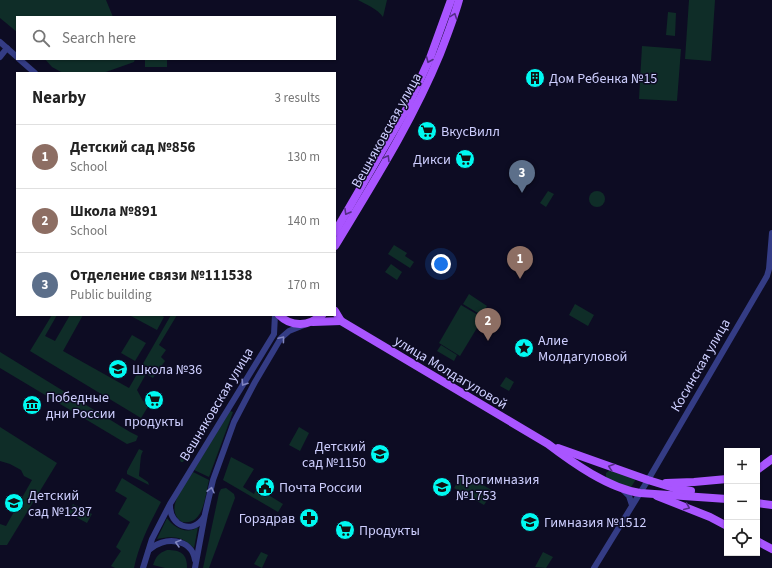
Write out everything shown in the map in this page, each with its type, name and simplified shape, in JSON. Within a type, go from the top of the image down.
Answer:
[{"type":"main road","name":"Вешняковская улица","points":[[410,110],[452,0]]},
{"type":"main road","name":"Вешняковская улица","points":[[336,244],[431,75],[460,0]]},
{"type":"main road","name":"Вешняковская улица","points":[[336,230],[393,141]]},
{"type":"main road","points":[[280,316],[288,322],[298,325],[341,321],[336,312]]},
{"type":"main road","points":[[309,323],[320,316]]},
{"type":"main road","name":"улица Молдагуловой","points":[[341,321],[548,444],[576,464],[620,488],[640,493],[724,499]]},
{"type":"main road","name":"улица Молдагуловой","points":[[548,444],[652,481],[682,490],[724,495]]},
{"type":"main road","points":[[760,468],[772,459]]},
{"type":"main road","points":[[652,481],[680,483],[724,479]]},
{"type":"main road","points":[[650,493],[724,525]]},
{"type":"main road","points":[[760,498],[772,500]]},
{"type":"main road","points":[[760,503],[772,505]]},
{"type":"main road","points":[[760,543],[772,549]]},
{"type":"street","points":[[0,42],[16,56]]},
{"type":"street","points":[[0,56],[7,48]]},
{"type":"street","points":[[20,60],[33,72]]},
{"type":"street","name":"Косинская улица","points":[[594,568],[640,493],[652,481],[767,276],[772,233]]},
{"type":"street","name":"Вешняковская улица","points":[[143,568],[155,534],[170,504],[274,334],[275,316]]},
{"type":"street","name":"Вешняковская улица","points":[[195,568],[205,514],[217,466],[241,407],[281,338],[289,331],[309,323]]},
{"type":"street","points":[[576,464],[576,459],[580,456]]},
{"type":"street","points":[[620,488],[628,496],[632,505]]},
{"type":"street","points":[[170,504],[171,515],[180,525],[187,527],[199,524],[205,514]]},
{"type":"street","name":"Вешняковская улица","points":[[148,552],[154,545],[159,543],[173,541],[179,542],[190,548],[193,554],[195,568]]},
{"type":"green space","points":[[0,0],[106,0],[113,16],[16,16],[16,31],[0,18]]},
{"type":"green space","points":[[358,0],[387,0],[383,17],[375,9]]},
{"type":"green space","points":[[689,0],[715,0],[711,61],[685,59]]},
{"type":"green space","points":[[668,12],[676,13],[675,36],[666,35]]},
{"type":"green space","points":[[642,46],[681,49],[677,101],[639,99]]},
{"type":"green space","points":[[46,60],[135,60],[134,62],[106,72],[61,72],[52,67]]},
{"type":"green space","points":[[145,60],[167,60],[167,67],[145,67]]},
{"type":"green space","points":[[548,191],[554,194],[546,207],[540,203]]},
{"type":"green space","points":[[597,191],[603,193],[605,199],[603,205],[597,207],[591,205],[589,199],[591,193]]},
{"type":"green space","points":[[394,245],[407,253],[405,256],[414,262],[410,268],[388,254]]},
{"type":"green space","points":[[391,264],[402,272],[397,280],[385,272]]},
{"type":"green space","points":[[469,294],[487,306],[481,315],[463,304]]},
{"type":"green space","points":[[575,304],[594,315],[588,326],[569,315]]},
{"type":"green space","points":[[461,305],[483,318],[460,356],[439,343]]},
{"type":"green space","points":[[51,316],[56,316],[45,336],[55,341],[69,316],[82,316],[63,351],[129,388],[170,316],[176,316],[159,345],[166,350],[161,357],[165,361],[153,378],[146,374],[137,390],[143,401],[149,405],[141,418],[30,351]]},
{"type":"green space","points":[[131,316],[162,316],[164,317],[157,330]]},
{"type":"green space","points":[[132,335],[146,343],[135,361],[121,353]]},
{"type":"green space","points":[[441,345],[457,355],[454,361],[437,351]]},
{"type":"green space","points":[[0,352],[138,436],[136,441],[127,444],[0,368]]},
{"type":"green space","points":[[506,377],[514,382],[509,391],[500,386]]},
{"type":"green space","points":[[230,411],[233,412],[209,477],[194,470]]},
{"type":"green space","points":[[0,427],[57,463],[7,545],[0,545],[0,524],[6,526],[32,480],[24,476],[21,470],[0,461]]},
{"type":"green space","points":[[201,427],[204,427],[183,462],[181,462],[180,460]]},
{"type":"green space","points":[[299,427],[309,433],[300,451],[289,445]]},
{"type":"green space","points":[[139,449],[143,451],[139,476],[148,482],[149,485],[127,474],[127,471]]},
{"type":"green space","points":[[231,457],[254,469],[243,487],[254,494],[257,488],[283,504],[278,512],[223,480]]},
{"type":"green space","points":[[610,470],[636,479],[630,489],[606,478],[606,473]]},
{"type":"green space","points":[[193,472],[209,480],[206,494],[199,515],[189,522],[182,522],[177,517],[175,504],[177,497]]},
{"type":"green space","points":[[463,473],[493,491],[484,505],[454,488]]},
{"type":"green space","points":[[122,478],[161,502],[142,542],[134,568],[115,568],[111,566],[121,551],[116,547],[130,522],[118,514],[127,498],[115,491]]},
{"type":"green space","points":[[226,488],[234,494],[235,498],[209,568],[203,568],[219,493],[221,489]]},
{"type":"green space","points":[[73,504],[92,514],[87,523],[68,513]]},
{"type":"green space","points":[[167,518],[173,525],[181,529],[190,530],[198,527],[194,548],[185,541],[173,537],[157,539]]},
{"type":"green space","points":[[167,550],[176,551],[182,554],[186,559],[187,568],[165,568],[153,565],[158,555]]},
{"type":"green space","points":[[261,552],[268,555],[262,568],[254,564]]},
{"type":"green space","points":[[543,552],[553,557],[546,568],[535,567]]},
{"type":"place","name":"Дом Ребенка №15","points":[[535,78]]},
{"type":"place","name":"ВкусВилл","points":[[427,131]]},
{"type":"place","name":"Дикси","points":[[465,159]]},
{"type":"place","name":"Отделение связи №111538","points":[[522,193]]},
{"type":"place","name":"Детский сад №856","points":[[520,279]]},
{"type":"place","name":"Школа №891","points":[[488,341]]},
{"type":"place","name":"Алие Молдагуловой","points":[[524,348]]},
{"type":"place","name":"Школа №36","points":[[118,369]]},
{"type":"place","name":"продукты","points":[[154,400]]},
{"type":"place","name":"Победные дни России","points":[[32,405]]},
{"type":"place","name":"Детский сад №1150","points":[[380,454]]},
{"type":"place","name":"Почта России","points":[[265,487]]},
{"type":"place","name":"Прогимназия №1753","points":[[442,487]]},
{"type":"place","name":"Детский сад №1287","points":[[14,503]]},
{"type":"place","name":"Горздрав","points":[[309,518]]},
{"type":"place","name":"Гимназия №1512","points":[[530,522]]},
{"type":"place","name":"Продукты","points":[[345,530]]}]
